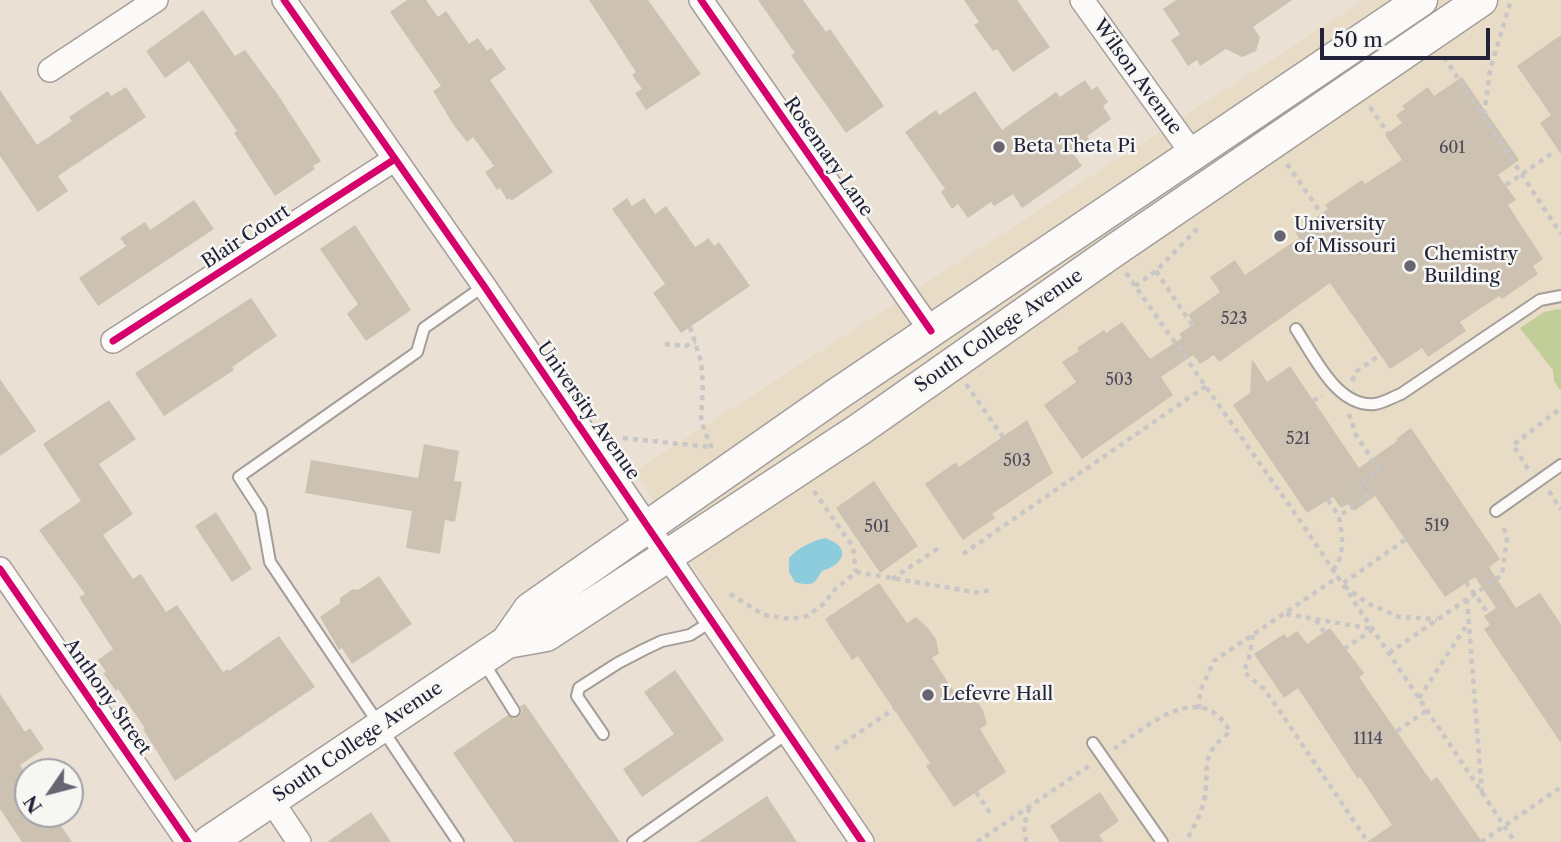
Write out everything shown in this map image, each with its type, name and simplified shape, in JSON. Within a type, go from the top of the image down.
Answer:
[{"type":"main road","name":"South College Avenue","points":[[209,842],[495,650],[530,609],[648,526],[1192,153],[1421,0]]},
{"type":"main road","name":"South College Avenue","points":[[495,650],[546,635],[668,556],[860,429],[1112,252],[1481,0]]},
{"type":"street","points":[[50,70],[156,0]]},
{"type":"street","name":"University Avenue","points":[[284,0],[484,286],[862,842]]},
{"type":"street","name":"Rosemary Lane","points":[[701,0],[931,331]]},
{"type":"street","name":"Wilson Avenue","points":[[1082,0],[1192,153]]},
{"type":"street","name":"Blair Court","points":[[113,341],[395,159]]},
{"type":"street","name":"Anthony Street","points":[[0,569],[188,842]]},
{"type":"street","points":[[271,800],[299,842]]},
{"type":"lane","points":[[458,842],[270,562],[261,511],[239,478],[417,352],[424,328],[484,286]]},
{"type":"lane","points":[[1296,329],[1334,386],[1348,398],[1375,404],[1401,394],[1540,300],[1561,296]]},
{"type":"lane","points":[[1496,511],[1561,464]]},
{"type":"lane","points":[[603,734],[577,696],[579,688],[645,649],[662,641],[690,635],[712,621]]},
{"type":"lane","points":[[495,650],[514,711]]},
{"type":"lane","points":[[633,842],[788,733]]},
{"type":"lane","points":[[1093,743],[1162,842]]},
{"type":"path","points":[[1483,116],[1490,70],[1511,0]]},
{"type":"path","points":[[1440,51],[1561,234]]},
{"type":"path","points":[[1366,101],[1388,133]]},
{"type":"path","points":[[1506,186],[1554,152]]},
{"type":"path","points":[[1283,157],[1322,216]]},
{"type":"path","points":[[1135,286],[1156,271],[1200,225]]},
{"type":"path","points":[[1112,252],[1338,577],[1515,842]]},
{"type":"path","points":[[1156,271],[1192,325]]},
{"type":"path","points":[[691,327],[703,383],[701,422],[715,454]]},
{"type":"path","points":[[665,344],[685,346],[696,342]]},
{"type":"path","points":[[1339,516],[1367,497],[1358,485],[1379,471],[1349,420],[1348,398],[1357,371],[1380,355]]},
{"type":"path","points":[[962,377],[1003,437]]},
{"type":"path","points":[[964,554],[1206,386]]},
{"type":"path","points":[[1536,482],[1513,444],[1561,408]]},
{"type":"path","points":[[623,438],[711,447]]},
{"type":"path","points":[[812,488],[853,547],[856,572]]},
{"type":"path","points":[[1328,500],[1339,516],[1342,552],[1339,563],[1333,570]]},
{"type":"path","points":[[1389,653],[1502,575],[1507,538],[1496,511]]},
{"type":"path","points":[[1342,584],[1405,540]]},
{"type":"path","points":[[892,579],[940,547]]},
{"type":"path","points":[[856,572],[980,593],[989,590]]},
{"type":"path","points":[[730,594],[764,615],[791,619],[807,616],[825,603],[832,592],[856,572]]},
{"type":"path","points":[[1199,709],[1200,691],[1214,661],[1338,577]]},
{"type":"path","points":[[1466,582],[1488,613]]},
{"type":"path","points":[[1342,584],[1367,603],[1399,617],[1438,619]]},
{"type":"path","points":[[1467,599],[1482,795]]},
{"type":"path","points":[[1285,614],[1373,629]]},
{"type":"path","points":[[1315,620],[1324,632]]},
{"type":"path","points":[[1419,698],[1469,622]]},
{"type":"path","points":[[1344,649],[1373,629]]},
{"type":"path","points":[[1253,635],[1244,672],[1264,689],[1368,842]]},
{"type":"path","points":[[835,749],[894,709]]},
{"type":"path","points":[[1397,731],[1426,711]]},
{"type":"path","points":[[1481,842],[1561,787]]},
{"type":"path","points":[[976,792],[990,813]]},
{"type":"path","points":[[1026,842],[1024,825],[1030,806]]},
{"type":"shaded area","name":"University of Missouri","points":[[1364,0],[1561,0],[1561,842],[864,842],[635,471]]},
{"type":"green space","points":[[1559,309],[1561,391],[1554,381],[1553,370],[1520,328],[1544,312]]},
{"type":"water","points":[[825,538],[839,546],[842,551],[840,560],[822,571],[812,583],[795,582],[789,572],[789,558],[805,545]]},
{"type":"building","points":[[407,0],[426,0],[438,17],[446,11],[469,44],[478,38],[487,51],[491,48],[506,69],[490,80],[553,172],[511,201],[510,198],[507,200],[500,188],[497,190],[485,172],[494,166],[473,137],[467,142],[453,124],[433,91],[441,86],[390,12]]},
{"type":"building","points":[[589,0],[648,0],[701,74],[646,110],[635,93],[642,89],[632,75],[636,72]]},
{"type":"building","points":[[758,0],[803,0],[826,32],[830,29],[884,106],[846,133],[791,55],[795,53]]},
{"type":"building","points":[[964,0],[1017,0],[1050,47],[1013,72],[997,49],[993,51],[974,25],[979,22]]},
{"type":"building","points":[[1176,0],[1292,0],[1253,27],[1260,37],[1256,51],[1242,57],[1226,49],[1200,66],[1197,60],[1188,66],[1171,40],[1180,34],[1163,9]]},
{"type":"building","points":[[203,10],[235,56],[245,50],[321,161],[313,166],[315,169],[275,196],[234,133],[237,131],[189,61],[165,78],[146,51]]},
{"type":"building","points":[[1561,35],[1561,154],[1540,123],[1551,115],[1517,66]]},
{"type":"building","points":[[1462,77],[1519,160],[1498,175],[1516,200],[1508,205],[1543,259],[1533,266],[1538,274],[1502,299],[1499,296],[1460,322],[1466,331],[1428,357],[1422,348],[1390,369],[1330,283],[1219,362],[1214,355],[1200,364],[1193,355],[1161,377],[1173,395],[1082,459],[1044,405],[1076,382],[1062,362],[1104,330],[1106,333],[1122,322],[1150,359],[1182,338],[1179,334],[1194,324],[1188,315],[1220,292],[1210,277],[1235,260],[1245,275],[1299,238],[1295,232],[1328,209],[1325,205],[1362,180],[1365,184],[1402,160],[1385,135],[1402,123],[1396,115],[1405,109],[1402,106],[1428,87],[1434,96]]},
{"type":"building","name":"Beta Theta Pi","points":[[1085,80],[1092,90],[1097,86],[1108,102],[1103,106],[1111,119],[1087,136],[1090,141],[1073,153],[1082,166],[1022,208],[1013,194],[994,206],[991,202],[968,218],[958,204],[952,209],[941,192],[945,189],[905,132],[936,110],[939,115],[975,91],[1002,130],[1056,92],[1060,97]]},
{"type":"building","points":[[126,87],[146,117],[58,176],[68,191],[38,212],[0,156],[0,90],[37,145],[72,121],[69,117],[108,91],[111,96]]},
{"type":"building","points":[[627,198],[632,206],[644,198],[655,214],[666,206],[695,247],[709,238],[714,246],[719,242],[750,286],[681,333],[653,293],[665,284],[612,209]]},
{"type":"building","points":[[194,200],[214,229],[98,306],[79,278],[126,246],[120,238],[145,222],[150,230]]},
{"type":"building","points":[[355,225],[411,310],[366,341],[347,314],[358,304],[320,249]]},
{"type":"building","points":[[251,298],[277,336],[232,367],[234,370],[164,416],[135,373]]},
{"type":"building","points":[[1252,359],[1267,382],[1290,366],[1359,468],[1411,428],[1500,559],[1489,567],[1516,608],[1540,593],[1561,624],[1561,743],[1484,629],[1490,625],[1484,616],[1496,608],[1475,577],[1445,597],[1375,496],[1354,511],[1348,504],[1341,508],[1333,497],[1307,513],[1233,405],[1250,393]]},
{"type":"building","points":[[0,379],[36,431],[0,456]]},
{"type":"building","points":[[109,400],[136,439],[99,464],[133,514],[103,535],[133,579],[141,574],[166,612],[177,605],[223,672],[228,669],[229,671],[279,636],[315,687],[175,781],[143,729],[145,728],[118,689],[116,691],[103,673],[106,672],[98,660],[113,649],[79,597],[85,594],[39,530],[81,501],[43,444]]},
{"type":"building","points":[[1027,420],[1053,473],[992,514],[995,518],[963,540],[925,484],[956,462],[959,467]]},
{"type":"building","points":[[424,444],[459,451],[454,481],[462,482],[455,522],[445,520],[440,554],[406,548],[412,511],[305,493],[311,460],[418,478]]},
{"type":"building","points":[[874,481],[918,546],[880,573],[836,508]]},
{"type":"building","points":[[216,512],[252,569],[232,582],[195,526]]},
{"type":"building","points":[[379,576],[412,624],[352,664],[342,648],[339,650],[320,617],[340,603],[340,598]]},
{"type":"building","name":"Lefevre Hall","points":[[879,583],[907,623],[916,617],[936,639],[939,653],[932,658],[955,693],[963,688],[983,710],[987,724],[980,729],[1006,772],[954,807],[926,766],[930,763],[858,656],[852,660],[825,619]]},
{"type":"building","points":[[1330,628],[1364,673],[1359,677],[1431,781],[1437,777],[1482,842],[1367,842],[1392,825],[1298,688],[1284,698],[1254,654],[1284,634],[1287,638],[1297,631],[1307,644]]},
{"type":"building","points":[[675,670],[724,740],[642,797],[623,769],[674,734],[644,692]]},
{"type":"building","points":[[0,694],[25,732],[30,728],[44,749],[30,758],[14,758],[14,828],[62,828],[72,842],[22,842],[0,809]]},
{"type":"building","points":[[525,704],[620,842],[514,842],[453,753],[508,715],[514,719],[519,717],[522,711],[520,706]]},
{"type":"building","points":[[1100,792],[1119,821],[1099,835],[1104,842],[1060,842],[1050,826]]},
{"type":"building","points":[[767,796],[797,842],[698,842]]},
{"type":"building","points":[[371,812],[391,842],[327,842]]},
{"type":"cycle path","points":[[284,0],[484,286],[862,842]]},
{"type":"cycle path","points":[[701,0],[931,331]]},
{"type":"cycle path","points":[[113,341],[395,159]]},
{"type":"cycle path","points":[[0,569],[188,842]]},
{"type":"place","name":"Beta Theta Pi","points":[[999,147]]},
{"type":"place","name":"University of Missouri","points":[[1280,236]]},
{"type":"place","name":"Chemistry Building","points":[[1410,266]]},
{"type":"place","name":"Lefevre Hall","points":[[928,695]]}]
